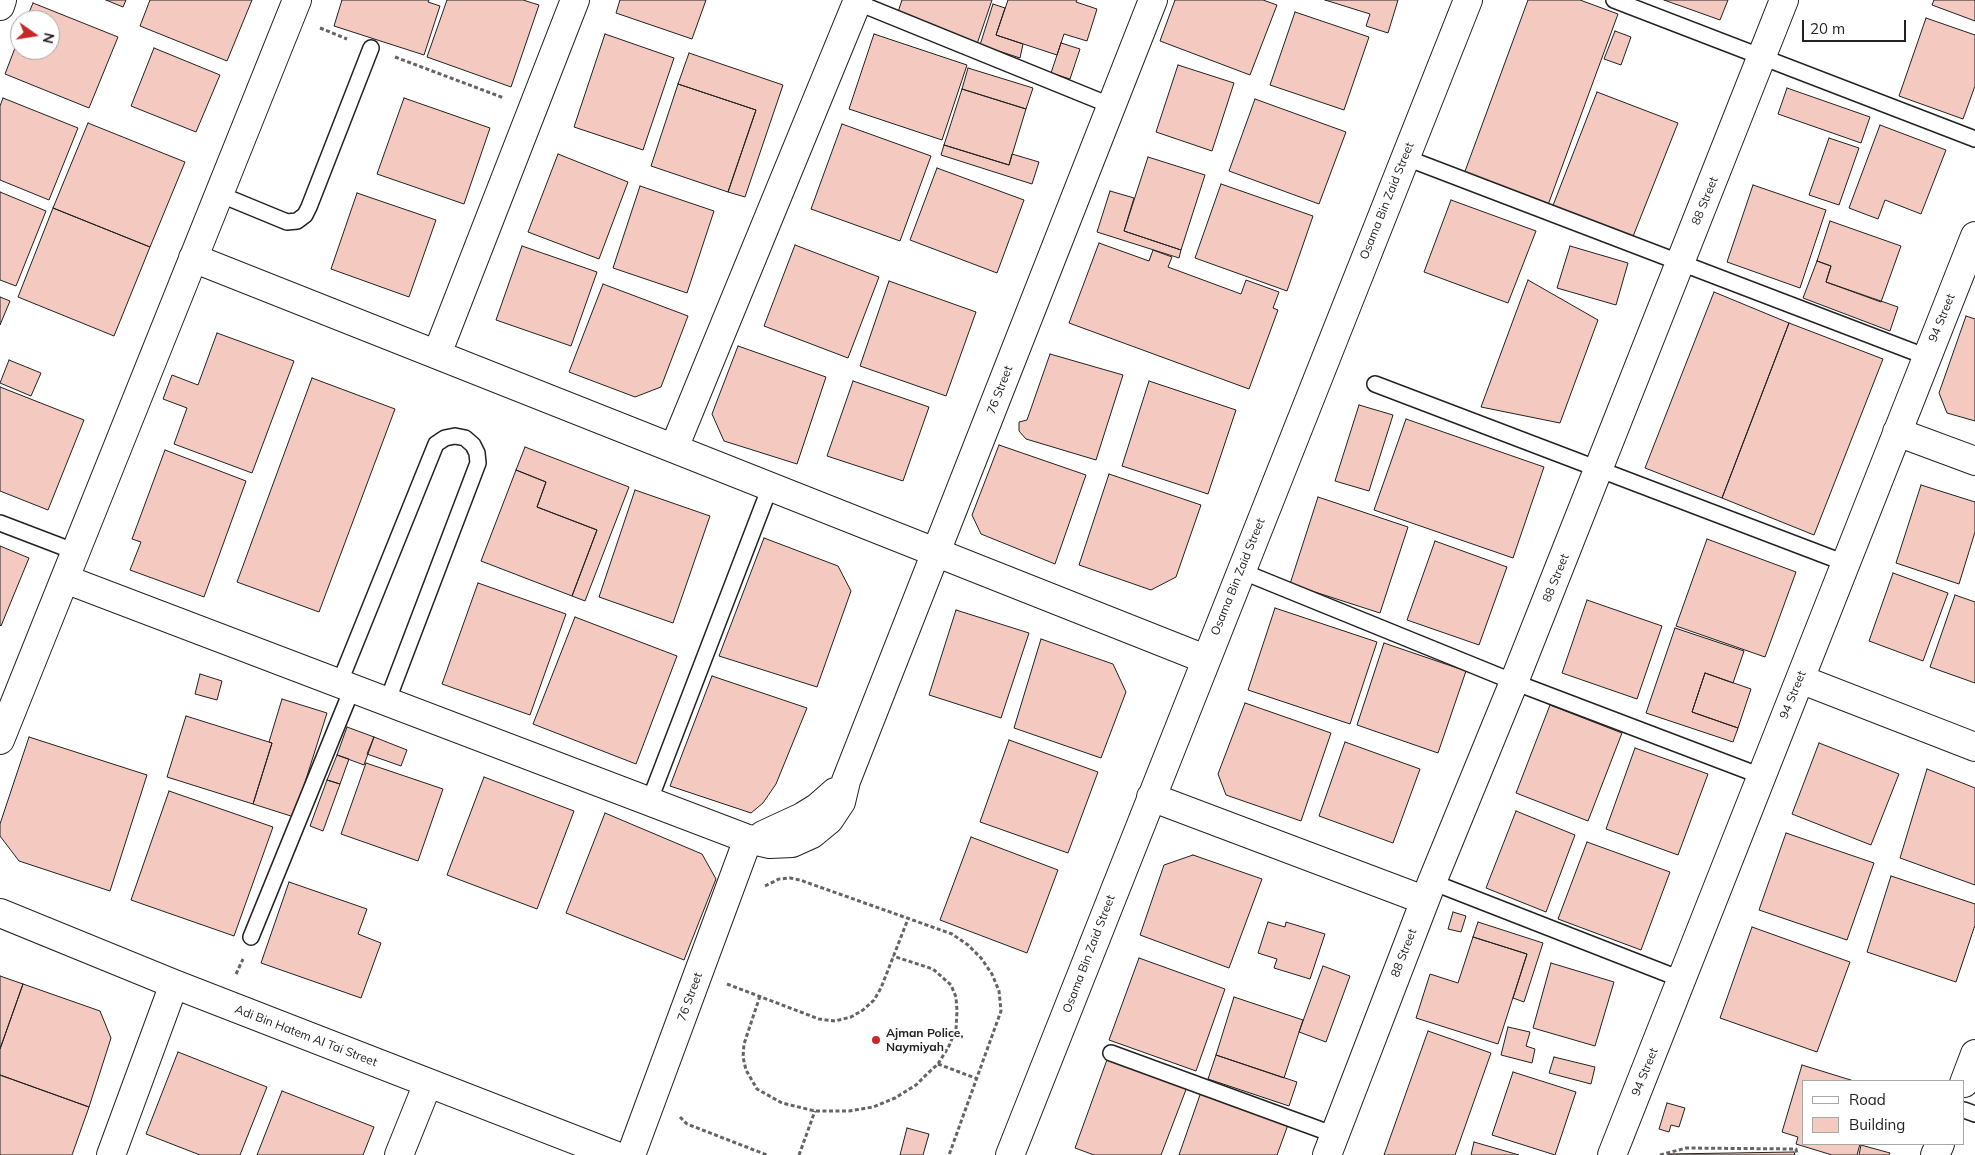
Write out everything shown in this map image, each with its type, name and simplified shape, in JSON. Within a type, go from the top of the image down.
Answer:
[{"type":"street","points":[[0,6],[2,0]]},
{"type":"street","points":[[437,354],[575,0]]},
{"type":"street","name":"76 Street","points":[[631,1155],[748,839],[776,830],[802,817],[818,807],[846,781],[1153,0]]},
{"type":"street","name":"Osama Bin Zaid Street","points":[[1010,1155],[1205,658],[1468,0]]},
{"type":"street","name":"88 Street","points":[[1331,1145],[1428,891],[1514,682],[1784,0]]},
{"type":"street","points":[[674,448],[855,1]]},
{"type":"street","points":[[0,740],[294,8]]},
{"type":"street","name":"94 Street","points":[[1612,1155],[1975,236]]},
{"type":"street","points":[[193,258],[1205,658]]},
{"type":"street","points":[[1897,432],[1975,462]]},
{"type":"street","points":[[65,579],[748,839]]},
{"type":"street","points":[[1800,679],[1975,747]]},
{"type":"street","points":[[1151,797],[1428,891]]},
{"type":"street","name":"Adi Bin Hatem Al Tai Street","points":[[0,913],[224,1004],[614,1155]]},
{"type":"street","points":[[111,1155],[174,984]]},
{"type":"street","points":[[1965,1080],[1975,1054]]},
{"type":"street","points":[[400,1155],[428,1083]]},
{"type":"lane","points":[[1614,0],[1975,139]]},
{"type":"lane","points":[[855,1],[1112,106]]},
{"type":"lane","points":[[219,194],[287,222],[297,221],[304,216],[310,207],[371,48]]},
{"type":"lane","points":[[1404,157],[1927,357]]},
{"type":"lane","points":[[1374,384],[1845,563]]},
{"type":"lane","points":[[251,937],[436,444],[445,438],[455,436],[465,438],[473,445],[477,453],[478,463],[387,702]]},
{"type":"lane","points":[[649,802],[770,486]]},
{"type":"lane","points":[[0,523],[76,552]]},
{"type":"lane","points":[[1240,571],[1514,682],[1762,776]]},
{"type":"lane","points":[[1428,891],[1682,980]]},
{"type":"lane","points":[[1112,1053],[1331,1145]]},
{"type":"path","points":[[294,8],[371,48],[532,109]]},
{"type":"path","points":[[760,889],[769,883],[779,880],[790,878],[800,880],[952,934],[968,945],[981,958],[992,974],[999,991],[1000,1011],[978,1079],[949,1155]]},
{"type":"path","points":[[699,972],[818,1019],[835,1020],[851,1017],[863,1010],[874,1000],[881,988],[908,919]]},
{"type":"path","points":[[224,1004],[251,937]]},
{"type":"path","points":[[760,996],[744,1044],[743,1057],[751,1080],[762,1092],[782,1103],[815,1111],[849,1111],[873,1107],[895,1098],[916,1085],[938,1064],[949,1046],[956,1029],[958,1011],[956,997],[951,984],[933,969],[893,956]]},
{"type":"path","points":[[938,1064],[978,1079]]},
{"type":"path","points":[[677,1111],[687,1124],[767,1155]]},
{"type":"path","points":[[799,1155],[815,1111]]},
{"type":"path","points":[[1660,1155],[1686,1148],[1796,1149],[1797,1155]]},
{"type":"building","points":[[106,0],[126,0],[123,7]]},
{"type":"building","points":[[150,0],[252,0],[227,61],[140,26]]},
{"type":"building","points":[[342,0],[429,0],[428,2],[440,6],[424,55],[334,26]]},
{"type":"building","points":[[447,0],[523,0],[539,5],[511,87],[427,57]]},
{"type":"building","points":[[620,0],[706,0],[692,39],[616,13]]},
{"type":"building","points":[[902,0],[992,0],[977,44],[897,15]]},
{"type":"building","points":[[1008,0],[1077,0],[1076,2],[1097,9],[1087,41],[1064,34],[1057,55],[996,35]]},
{"type":"building","points":[[1175,0],[1263,0],[1277,5],[1250,75],[1160,41]]},
{"type":"building","points":[[1325,0],[1398,0],[1388,33],[1366,26],[1370,14]]},
{"type":"building","points":[[1528,0],[1580,0],[1618,14],[1548,205],[1464,174]]},
{"type":"building","points":[[1664,0],[1728,0],[1720,20]]},
{"type":"building","points":[[1934,0],[1975,0],[1975,21],[1932,5]]},
{"type":"building","points":[[33,3],[50,10],[30,10]]},
{"type":"building","points":[[993,4],[1005,8],[996,35],[1023,44],[1020,58],[980,45]]},
{"type":"building","points":[[1295,12],[1369,37],[1344,110],[1270,85]]},
{"type":"building","points":[[60,14],[118,37],[89,108],[5,74],[10,60],[60,60]]},
{"type":"building","points":[[1926,18],[1975,35],[1975,86],[1963,119],[1899,96]]},
{"type":"building","points":[[1615,31],[1631,37],[1621,65],[1604,59]]},
{"type":"building","points":[[605,34],[674,58],[643,150],[574,127]]},
{"type":"building","points":[[874,34],[967,65],[942,140],[849,109]]},
{"type":"building","points":[[1061,43],[1080,49],[1070,79],[1051,73]]},
{"type":"building","points":[[154,48],[220,75],[196,132],[131,106]]},
{"type":"building","points":[[689,53],[783,85],[745,197],[728,192],[756,110],[678,84]]},
{"type":"building","points":[[1178,65],[1234,83],[1212,151],[1156,132]]},
{"type":"building","points":[[968,68],[1033,88],[1026,109],[962,89]]},
{"type":"building","points":[[678,84],[756,110],[728,192],[651,166]]},
{"type":"building","points":[[1787,88],[1870,117],[1861,143],[1778,114]]},
{"type":"building","points":[[962,89],[1026,109],[1009,165],[944,145]]},
{"type":"building","points":[[1597,92],[1678,123],[1632,239],[1552,208]]},
{"type":"building","points":[[3,98],[78,128],[49,200],[0,180],[0,106]]},
{"type":"building","points":[[404,98],[490,128],[464,204],[377,174]]},
{"type":"building","points":[[1255,99],[1346,132],[1319,204],[1229,171]]},
{"type":"building","points":[[88,123],[185,162],[150,247],[53,208]]},
{"type":"building","points":[[842,124],[931,156],[900,241],[811,209]]},
{"type":"building","points":[[1880,125],[1946,150],[1921,214],[1885,200],[1878,219],[1849,208]]},
{"type":"building","points":[[1829,138],[1859,148],[1839,205],[1809,195]]},
{"type":"building","points":[[944,145],[1009,165],[1012,154],[1039,162],[1032,184],[941,155]]},
{"type":"building","points":[[558,154],[628,182],[599,259],[528,232]]},
{"type":"building","points":[[1148,157],[1205,175],[1181,250],[1124,231]]},
{"type":"building","points":[[937,168],[1024,200],[997,273],[910,240]]},
{"type":"building","points":[[1221,184],[1313,216],[1287,291],[1195,258]]},
{"type":"building","points":[[1753,185],[1826,210],[1800,288],[1727,262]]},
{"type":"building","points":[[640,186],[714,211],[687,293],[613,268]]},
{"type":"building","points":[[1110,191],[1134,198],[1124,231],[1181,250],[1179,258],[1097,232]]},
{"type":"building","points":[[0,192],[46,211],[16,286],[0,280]]},
{"type":"building","points":[[357,193],[436,220],[409,297],[331,269]]},
{"type":"building","points":[[1451,200],[1536,231],[1508,303],[1424,272]]},
{"type":"building","points":[[53,208],[150,247],[114,336],[18,297]]},
{"type":"building","points":[[1830,221],[1901,246],[1881,302],[1826,282],[1831,266],[1817,261]]},
{"type":"building","points":[[1099,243],[1149,261],[1153,250],[1172,257],[1168,267],[1241,294],[1246,280],[1279,292],[1273,308],[1278,310],[1249,389],[1069,323]]},
{"type":"building","points":[[795,245],[879,277],[848,358],[764,326]]},
{"type":"building","points":[[522,246],[597,272],[571,346],[496,320]]},
{"type":"building","points":[[1570,246],[1628,263],[1616,305],[1557,288]]},
{"type":"building","points":[[1817,261],[1831,266],[1826,282],[1898,307],[1890,331],[1803,298]]},
{"type":"building","points":[[1528,280],[1598,320],[1560,423],[1481,407]]},
{"type":"building","points":[[889,281],[976,312],[946,396],[860,366]]},
{"type":"building","points":[[603,284],[688,316],[661,387],[635,397],[569,372]]},
{"type":"building","points":[[1714,292],[1789,323],[1722,498],[1645,468]]},
{"type":"building","points":[[0,297],[10,301],[0,325]]},
{"type":"building","points":[[1966,316],[1975,319],[1975,421],[1947,413],[1939,393]]},
{"type":"building","points":[[1789,323],[1883,359],[1814,535],[1722,498]]},
{"type":"building","points":[[217,333],[294,361],[252,473],[174,444],[187,408],[163,399],[172,375],[198,385]]},
{"type":"building","points":[[738,346],[826,377],[797,464],[724,441],[712,414]]},
{"type":"building","points":[[1050,354],[1123,375],[1096,460],[1026,439],[1019,431],[1019,422],[1027,420]]},
{"type":"building","points":[[9,360],[41,373],[31,396],[0,383]]},
{"type":"building","points":[[312,378],[395,409],[319,612],[237,582]]},
{"type":"building","points":[[853,381],[929,407],[903,481],[827,456]]},
{"type":"building","points":[[1149,381],[1236,410],[1208,494],[1122,466]]},
{"type":"building","points":[[0,387],[84,420],[48,510],[0,491]]},
{"type":"building","points":[[1359,405],[1393,415],[1369,491],[1335,481]]},
{"type":"building","points":[[1406,419],[1544,467],[1513,558],[1374,510]]},
{"type":"building","points":[[999,445],[1086,475],[1055,564],[981,534],[972,515]]},
{"type":"building","points":[[525,447],[629,487],[585,601],[572,596],[597,530],[537,507],[546,482],[516,470]]},
{"type":"building","points":[[165,450],[246,481],[204,597],[130,570],[141,542],[132,539]]},
{"type":"building","points":[[516,470],[546,482],[537,507],[597,530],[572,596],[481,561]]},
{"type":"building","points":[[1109,474],[1201,505],[1176,577],[1151,590],[1079,565]]},
{"type":"building","points":[[1921,485],[1975,502],[1975,532],[1959,584],[1896,563]]},
{"type":"building","points":[[635,490],[710,516],[673,623],[599,597]]},
{"type":"building","points":[[1318,497],[1408,527],[1380,613],[1290,584]]},
{"type":"building","points":[[764,538],[838,566],[851,591],[817,687],[719,656]]},
{"type":"building","points":[[1707,539],[1796,572],[1765,657],[1676,626]]},
{"type":"building","points":[[1435,541],[1507,567],[1479,645],[1407,620]]},
{"type":"building","points":[[0,546],[29,558],[1,626],[0,625]]},
{"type":"building","points":[[1893,573],[1948,593],[1923,661],[1869,641]]},
{"type":"building","points":[[478,583],[566,614],[530,715],[442,684]]},
{"type":"building","points":[[1955,595],[1975,602],[1975,683],[1930,667]]},
{"type":"building","points":[[1587,600],[1662,626],[1637,699],[1562,673]]},
{"type":"building","points":[[1275,608],[1377,642],[1350,724],[1248,690]]},
{"type":"building","points":[[956,610],[1029,633],[1001,718],[929,695]]},
{"type":"building","points":[[575,617],[677,656],[636,764],[533,724]]},
{"type":"building","points":[[1675,628],[1744,651],[1733,683],[1705,673],[1692,712],[1738,728],[1733,742],[1646,713]]},
{"type":"building","points":[[1041,639],[1113,664],[1126,692],[1101,758],[1014,728]]},
{"type":"building","points":[[1384,643],[1466,671],[1438,753],[1357,725]]},
{"type":"building","points":[[1705,673],[1751,689],[1738,728],[1692,712]]},
{"type":"building","points":[[200,674],[222,681],[217,700],[195,694]]},
{"type":"building","points":[[712,676],[807,708],[776,784],[763,803],[751,813],[670,786]]},
{"type":"building","points":[[282,699],[327,713],[294,817],[253,804],[272,743],[269,742]]},
{"type":"building","points":[[1245,703],[1331,733],[1301,821],[1226,795],[1218,774]]},
{"type":"building","points":[[1550,705],[1622,733],[1588,821],[1516,793]]},
{"type":"building","points":[[186,716],[272,743],[253,804],[167,777]]},
{"type":"building","points":[[347,727],[374,737],[364,765],[337,755]]},
{"type":"building","points":[[29,737],[147,775],[110,891],[19,861],[0,836],[0,824]]},
{"type":"building","points":[[374,737],[407,750],[401,766],[367,754]]},
{"type":"building","points":[[1009,740],[1098,772],[1068,853],[980,822]]},
{"type":"building","points":[[1345,742],[1420,769],[1393,843],[1319,816]]},
{"type":"building","points":[[1819,743],[1899,774],[1871,845],[1792,814]]},
{"type":"building","points":[[1635,748],[1708,774],[1678,855],[1606,829]]},
{"type":"building","points":[[337,755],[349,759],[340,784],[327,780]]},
{"type":"building","points":[[366,763],[443,789],[418,861],[341,834]]},
{"type":"building","points":[[1927,769],[1975,788],[1975,885],[1900,858]]},
{"type":"building","points":[[484,777],[574,811],[537,909],[447,875]]},
{"type":"building","points":[[327,780],[340,784],[323,831],[310,826]]},
{"type":"building","points":[[169,791],[273,827],[234,936],[131,900]]},
{"type":"building","points":[[1516,811],[1575,835],[1546,912],[1486,888]]},
{"type":"building","points":[[605,813],[702,854],[716,879],[684,960],[566,913]]},
{"type":"building","points":[[1786,833],[1874,863],[1847,940],[1759,910]]},
{"type":"building","points":[[971,837],[1058,870],[1027,953],[940,920]]},
{"type":"building","points":[[1587,842],[1670,872],[1641,950],[1558,919]]},
{"type":"building","points":[[1193,855],[1262,879],[1229,968],[1140,935],[1164,865]]},
{"type":"building","points":[[1891,876],[1975,904],[1975,925],[1956,982],[1867,952]]},
{"type":"building","points":[[289,882],[367,909],[358,934],[381,943],[361,998],[261,963]]},
{"type":"building","points":[[1453,912],[1466,916],[1461,932],[1448,929]]},
{"type":"building","points":[[1268,922],[1285,927],[1286,922],[1325,934],[1310,979],[1274,968],[1277,959],[1258,953]]},
{"type":"building","points":[[1478,922],[1543,943],[1524,1002],[1513,998],[1527,954],[1473,937]]},
{"type":"building","points":[[1752,927],[1850,962],[1817,1052],[1720,1018]]},
{"type":"building","points":[[1473,937],[1527,954],[1498,1044],[1416,1018],[1430,974],[1458,983]]},
{"type":"building","points":[[1139,958],[1225,989],[1196,1071],[1109,1040]]},
{"type":"building","points":[[1551,963],[1614,982],[1595,1046],[1533,1028]]},
{"type":"building","points":[[1323,966],[1350,976],[1326,1042],[1299,1032]]},
{"type":"building","points":[[0,976],[23,984],[0,1049]]},
{"type":"building","points":[[23,984],[100,1011],[111,1038],[89,1107],[0,1075],[0,1049]]},
{"type":"building","points":[[1234,997],[1303,1020],[1284,1078],[1216,1055]]},
{"type":"building","points":[[1508,1027],[1530,1032],[1526,1046],[1535,1049],[1532,1063],[1501,1055]]},
{"type":"building","points":[[1428,1031],[1491,1053],[1455,1155],[1384,1155]]},
{"type":"building","points":[[178,1052],[267,1087],[240,1155],[200,1155],[146,1134]]},
{"type":"building","points":[[1216,1055],[1297,1082],[1289,1106],[1208,1079]]},
{"type":"building","points":[[1108,1057],[1187,1087],[1161,1155],[1094,1155],[1075,1148]]},
{"type":"building","points":[[1554,1057],[1595,1067],[1591,1084],[1549,1073]]},
{"type":"building","points":[[1802,1065],[1851,1080],[1802,1080],[1802,1145],[1860,1145],[1857,1155],[1832,1155],[1796,1144],[1798,1137],[1782,1132]]},
{"type":"building","points":[[1513,1072],[1576,1092],[1555,1155],[1492,1135]]},
{"type":"building","points":[[0,1075],[89,1107],[72,1155],[0,1155]]},
{"type":"building","points":[[282,1091],[374,1127],[363,1155],[257,1155]]},
{"type":"building","points":[[1201,1092],[1289,1122],[1277,1155],[1179,1155]]},
{"type":"building","points":[[1667,1103],[1685,1108],[1679,1127],[1671,1125],[1669,1132],[1659,1129]]},
{"type":"building","points":[[907,1128],[929,1134],[923,1155],[900,1155]]},
{"type":"building","points":[[1474,1142],[1519,1155],[1471,1155]]},
{"type":"building","points":[[1861,1145],[1890,1153],[1889,1155],[1859,1155]]},
{"type":"building","points":[[1794,1152],[1795,1155],[1668,1155],[1668,1154]]},
{"type":"place","name":"Ajman Police, Naymiyah","points":[[876,1040]]}]
